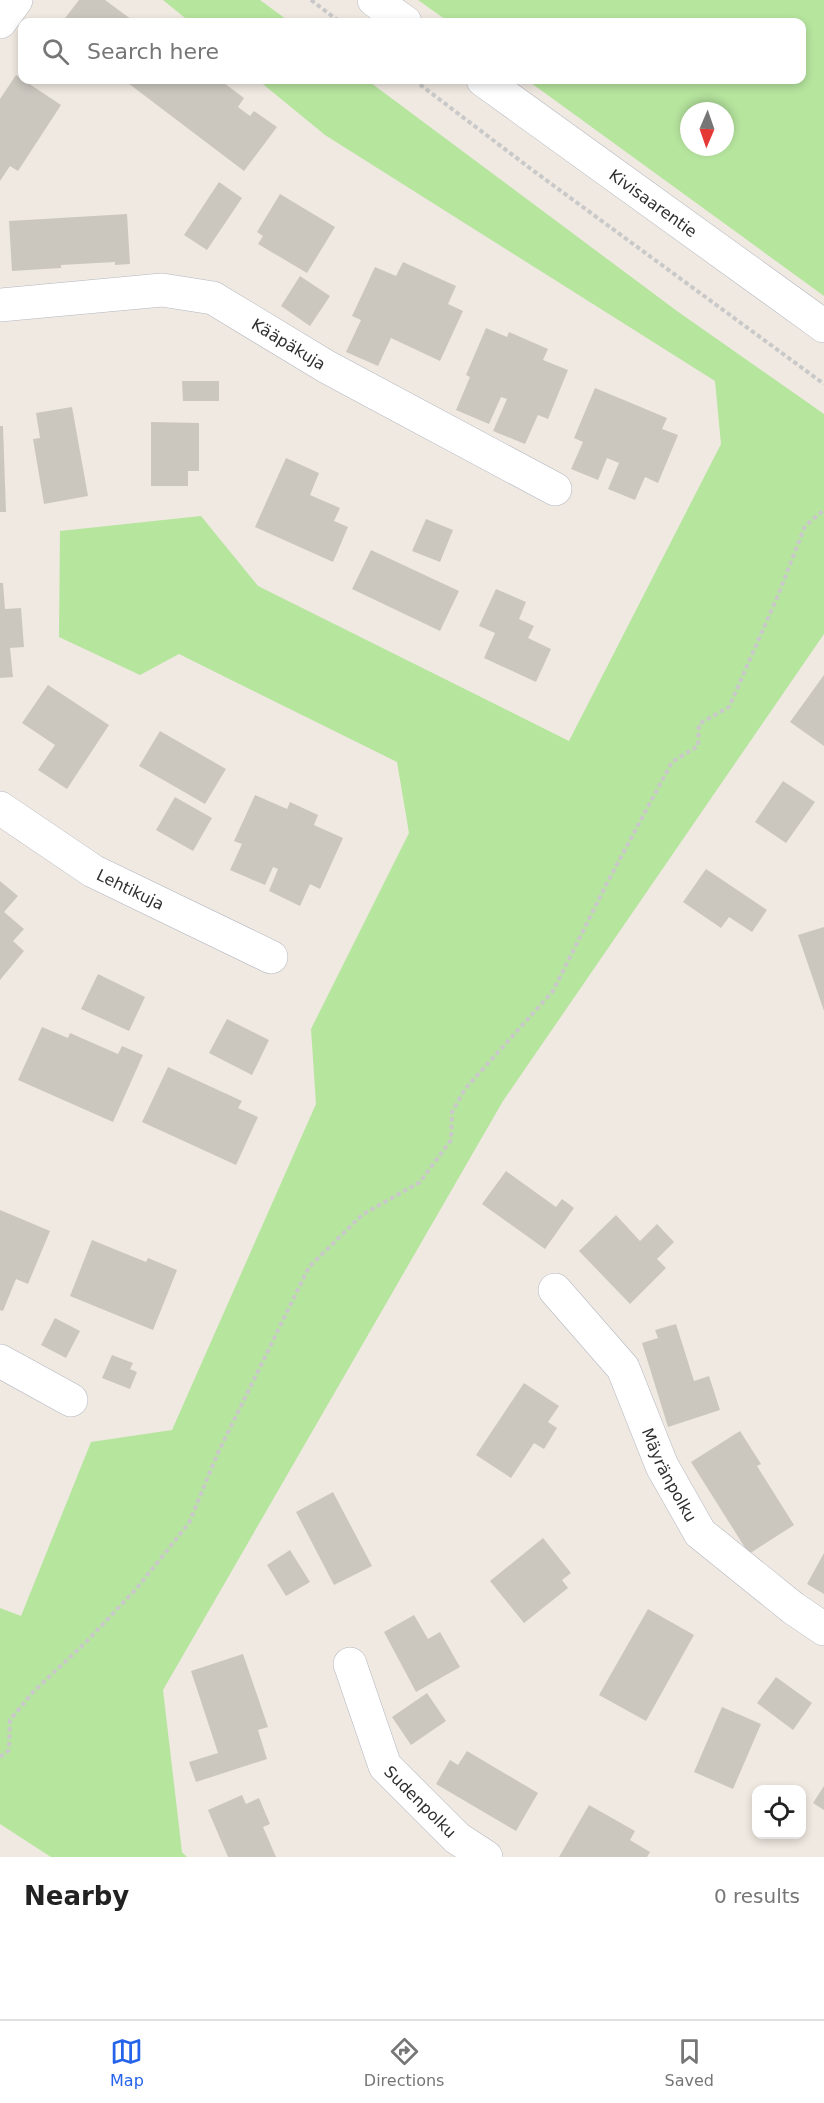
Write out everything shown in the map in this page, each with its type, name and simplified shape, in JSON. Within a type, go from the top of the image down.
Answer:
[{"type":"street","points":[[0,22],[16,0]]},
{"type":"street","points":[[374,0],[399,18]]},
{"type":"street","name":"Kivisaarentie","points":[[489,84],[824,326]]},
{"type":"street","name":"Kääpäkuja","points":[[0,306],[162,290],[213,298],[327,367],[555,489]]},
{"type":"street","name":"Lehtikuja","points":[[0,808],[93,871],[271,957]]},
{"type":"street","name":"Mäyränpolku","points":[[555,1290],[623,1368],[662,1466],[700,1533],[793,1608],[824,1629]]},
{"type":"street","points":[[0,1361],[71,1400]]},
{"type":"street","name":"Sudenpolku","points":[[350,1664],[385,1766],[457,1838],[486,1857]]},
{"type":"path","points":[[310,0],[335,18]]},
{"type":"path","points":[[419,84],[824,384]]},
{"type":"path","points":[[0,1757],[9,1750],[10,1720],[33,1692],[86,1642],[137,1588],[189,1523],[217,1455],[309,1267],[362,1215],[420,1182],[452,1140],[452,1112],[465,1089],[553,991],[607,883],[672,762],[698,746],[699,724],[729,707],[779,593],[805,526],[824,510]]},
{"type":"green space","points":[[163,0],[260,0],[285,18],[185,18]]},
{"type":"green space","points":[[418,0],[824,0],[824,296],[532,84],[806,84],[806,18],[443,18]]},
{"type":"green space","points":[[263,84],[372,84],[677,311],[824,414],[824,634],[503,1101],[163,1690],[182,1852],[187,1857],[51,1857],[0,1824],[0,1608],[21,1616],[91,1442],[172,1430],[316,1104],[311,1029],[409,833],[397,762],[179,654],[140,675],[59,637],[60,531],[201,516],[258,586],[569,741],[721,444],[715,381],[325,135]]},
{"type":"building","points":[[79,0],[105,0],[130,18],[65,18]]},
{"type":"building","points":[[16,75],[18,84],[30,84],[61,105],[18,171],[10,166],[0,181],[0,99]]},
{"type":"building","points":[[129,84],[225,84],[244,98],[238,107],[250,116],[254,111],[277,127],[244,171]]},
{"type":"building","points":[[219,182],[242,198],[207,250],[184,235]]},
{"type":"building","points":[[280,194],[335,227],[307,273],[258,244],[263,236],[257,232]]},
{"type":"building","points":[[127,214],[130,264],[115,265],[115,262],[61,265],[61,268],[12,271],[9,221]]},
{"type":"building","points":[[403,262],[456,286],[448,304],[463,311],[440,361],[391,338],[378,366],[346,352],[361,320],[352,316],[375,267],[396,276]]},
{"type":"building","points":[[300,276],[330,296],[310,326],[281,306]]},
{"type":"building","points":[[486,328],[507,337],[509,332],[548,349],[543,360],[568,370],[548,419],[538,415],[525,444],[493,431],[507,399],[501,397],[489,424],[456,410],[470,377],[466,375]]},
{"type":"building","points":[[182,381],[219,381],[219,401],[183,401]]},
{"type":"building","points":[[595,388],[667,418],[662,429],[678,435],[658,483],[645,477],[635,500],[608,489],[619,463],[607,458],[598,480],[571,469],[583,442],[574,438]]},
{"type":"building","points":[[72,407],[88,496],[44,504],[33,439],[40,438],[36,413]]},
{"type":"building","points":[[151,422],[199,423],[199,471],[188,471],[188,486],[151,486]]},
{"type":"building","points":[[0,426],[3,426],[6,512],[0,512]]},
{"type":"building","points":[[286,458],[319,473],[310,495],[340,508],[334,521],[348,527],[333,562],[255,527]]},
{"type":"building","points":[[426,519],[453,530],[440,562],[412,551]]},
{"type":"building","points":[[371,550],[459,591],[440,631],[352,589]]},
{"type":"building","points":[[0,583],[3,583],[5,609],[21,608],[24,647],[10,648],[13,677],[0,678]]},
{"type":"building","points":[[496,589],[526,602],[519,619],[534,626],[528,638],[551,649],[536,682],[484,658],[495,633],[479,626]]},
{"type":"building","points":[[824,675],[824,746],[790,722]]},
{"type":"building","points":[[48,685],[109,725],[67,789],[38,770],[55,745],[22,723]]},
{"type":"building","points":[[160,731],[226,769],[205,804],[139,766]]},
{"type":"building","points":[[783,781],[815,802],[786,843],[755,822]]},
{"type":"building","points":[[255,795],[287,809],[290,802],[318,815],[314,825],[343,838],[320,889],[310,884],[300,906],[269,891],[278,869],[273,867],[265,885],[230,870],[242,844],[234,841]]},
{"type":"building","points":[[175,797],[212,818],[193,851],[156,830]]},
{"type":"building","points":[[706,869],[767,910],[752,932],[729,917],[721,928],[683,902]]},
{"type":"building","points":[[0,881],[18,896],[4,912],[24,929],[13,941],[24,951],[0,980]]},
{"type":"building","points":[[824,927],[824,1011],[798,935]]},
{"type":"building","points":[[98,974],[145,997],[129,1031],[81,1009]]},
{"type":"building","points":[[227,1019],[269,1040],[252,1075],[209,1053]]},
{"type":"building","points":[[42,1027],[68,1038],[70,1033],[118,1054],[122,1046],[143,1055],[113,1122],[18,1080]]},
{"type":"building","points":[[168,1067],[242,1101],[238,1108],[258,1117],[236,1165],[142,1122]]},
{"type":"building","points":[[506,1171],[556,1207],[562,1199],[574,1208],[545,1249],[482,1204]]},
{"type":"building","points":[[0,1210],[50,1231],[28,1284],[16,1279],[3,1311],[0,1310]]},
{"type":"building","points":[[616,1215],[640,1241],[657,1224],[674,1242],[657,1259],[666,1268],[630,1304],[579,1251]]},
{"type":"building","points":[[92,1240],[146,1262],[148,1258],[177,1270],[153,1330],[70,1296]]},
{"type":"building","points":[[55,1318],[80,1331],[66,1358],[41,1345]]},
{"type":"building","points":[[676,1324],[694,1381],[709,1376],[720,1410],[668,1427],[642,1343],[658,1338],[655,1330]]},
{"type":"building","points":[[112,1355],[133,1363],[130,1369],[137,1372],[130,1389],[102,1378]]},
{"type":"building","points":[[524,1383],[559,1406],[548,1422],[557,1428],[544,1449],[534,1443],[511,1478],[476,1455]]},
{"type":"building","points":[[740,1431],[761,1464],[757,1466],[794,1525],[749,1554],[691,1462]]},
{"type":"building","points":[[333,1492],[372,1566],[334,1585],[296,1512]]},
{"type":"building","points":[[543,1538],[571,1573],[562,1580],[568,1588],[524,1623],[490,1581]]},
{"type":"building","points":[[290,1550],[310,1582],[286,1596],[267,1565]]},
{"type":"building","points":[[824,1553],[824,1594],[807,1584]]},
{"type":"building","points":[[648,1609],[694,1635],[646,1721],[599,1695]]},
{"type":"building","points":[[414,1615],[428,1639],[440,1632],[460,1667],[416,1692],[384,1632]]},
{"type":"building","points":[[243,1654],[268,1727],[258,1730],[267,1759],[196,1782],[189,1762],[218,1753],[191,1671]]},
{"type":"building","points":[[776,1677],[812,1703],[793,1730],[757,1703]]},
{"type":"building","points":[[427,1693],[446,1721],[411,1745],[392,1717]]},
{"type":"building","points":[[722,1707],[761,1724],[733,1789],[694,1772]]},
{"type":"building","points":[[467,1751],[538,1793],[516,1831],[436,1784],[450,1760],[458,1765]]},
{"type":"building","points":[[824,1786],[824,1810],[813,1803]]},
{"type":"building","points":[[242,1795],[246,1804],[259,1798],[270,1824],[263,1827],[276,1857],[228,1857],[208,1810]]},
{"type":"building","points":[[589,1805],[635,1831],[630,1840],[650,1852],[647,1857],[559,1857]]}]
